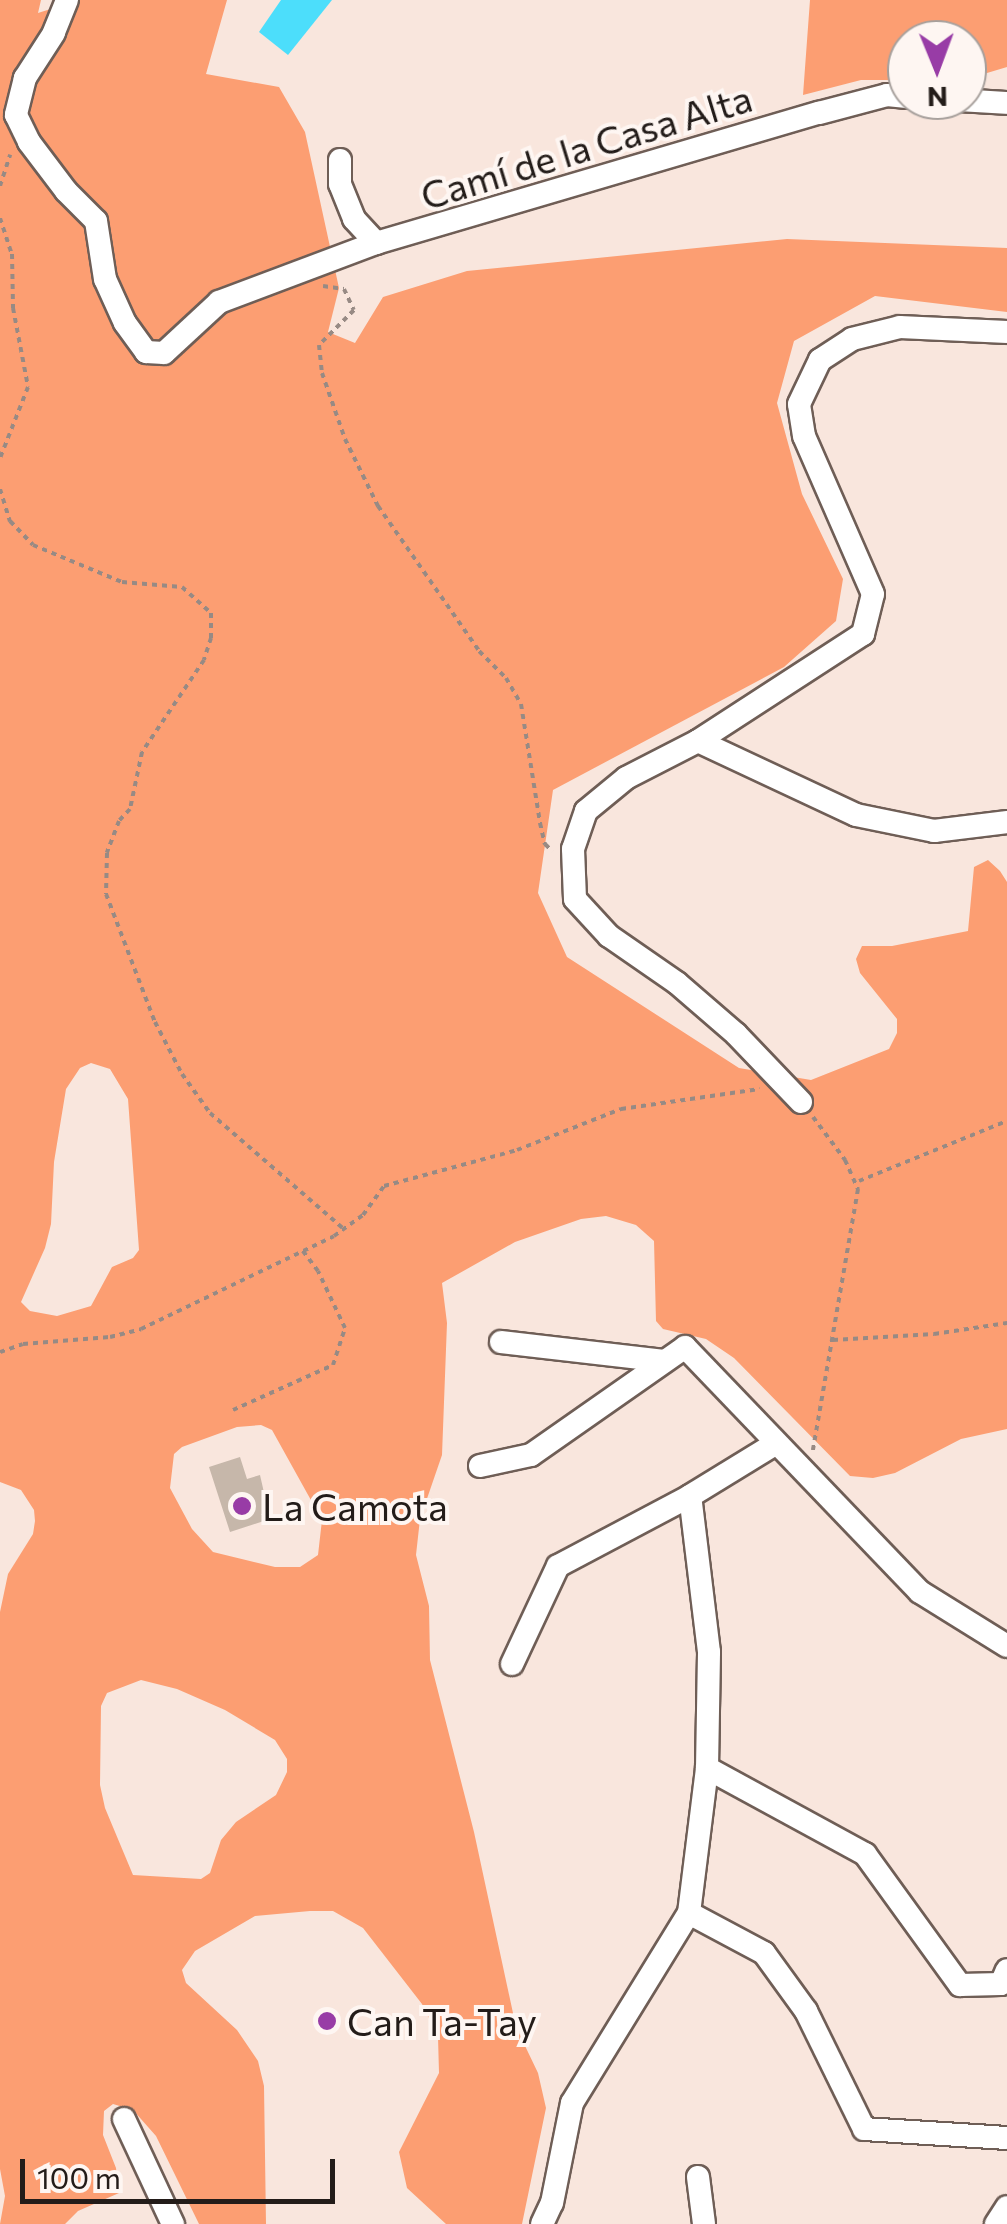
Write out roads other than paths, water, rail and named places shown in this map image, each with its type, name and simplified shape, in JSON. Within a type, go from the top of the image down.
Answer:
[{"type":"street","name":"Camí de la Casa Alta","points":[[67,0],[54,32],[25,78],[16,114],[30,142],[66,191],[96,221],[96,247],[105,279],[125,323],[146,352],[164,353],[219,302],[376,243],[887,95]]},
{"type":"street","points":[[340,160],[340,184],[354,219],[376,243]]},
{"type":"street","points":[[793,1094],[736,1034],[678,984],[609,936],[575,898],[572,850],[586,812],[626,778],[698,741],[862,634],[873,594],[804,436],[799,404],[820,360],[852,339],[900,327],[1007,332]]},
{"type":"street","points":[[698,741],[856,815],[934,830],[1007,822]]},
{"type":"street","points":[[501,1342],[664,1361]]},
{"type":"street","points":[[480,1466],[532,1455],[685,1347],[920,1592],[1007,1646]]},
{"type":"street","points":[[512,1664],[558,1566],[690,1496],[775,1444]]},
{"type":"street","points":[[542,2224],[552,2202],[572,2103],[689,1913],[707,1768],[709,1652],[690,1496]]},
{"type":"street","points":[[707,1768],[865,1854],[960,1984],[1001,1984],[1007,1970]]},
{"type":"street","points":[[689,1913],[764,1953],[806,2011],[864,2129],[1007,2138]]},
{"type":"street","points":[[124,2119],[173,2224]]},
{"type":"street","points":[[698,2177],[704,2224]]},
{"type":"street","points":[[996,2224],[1007,2207]]},
{"type":"water","points":[[281,0],[332,0],[288,55],[259,32]]},
{"type":"place","name":"La Camota","points":[[242,1506]]},
{"type":"place","name":"Can Ta-Tay","points":[[327,2021]]}]
